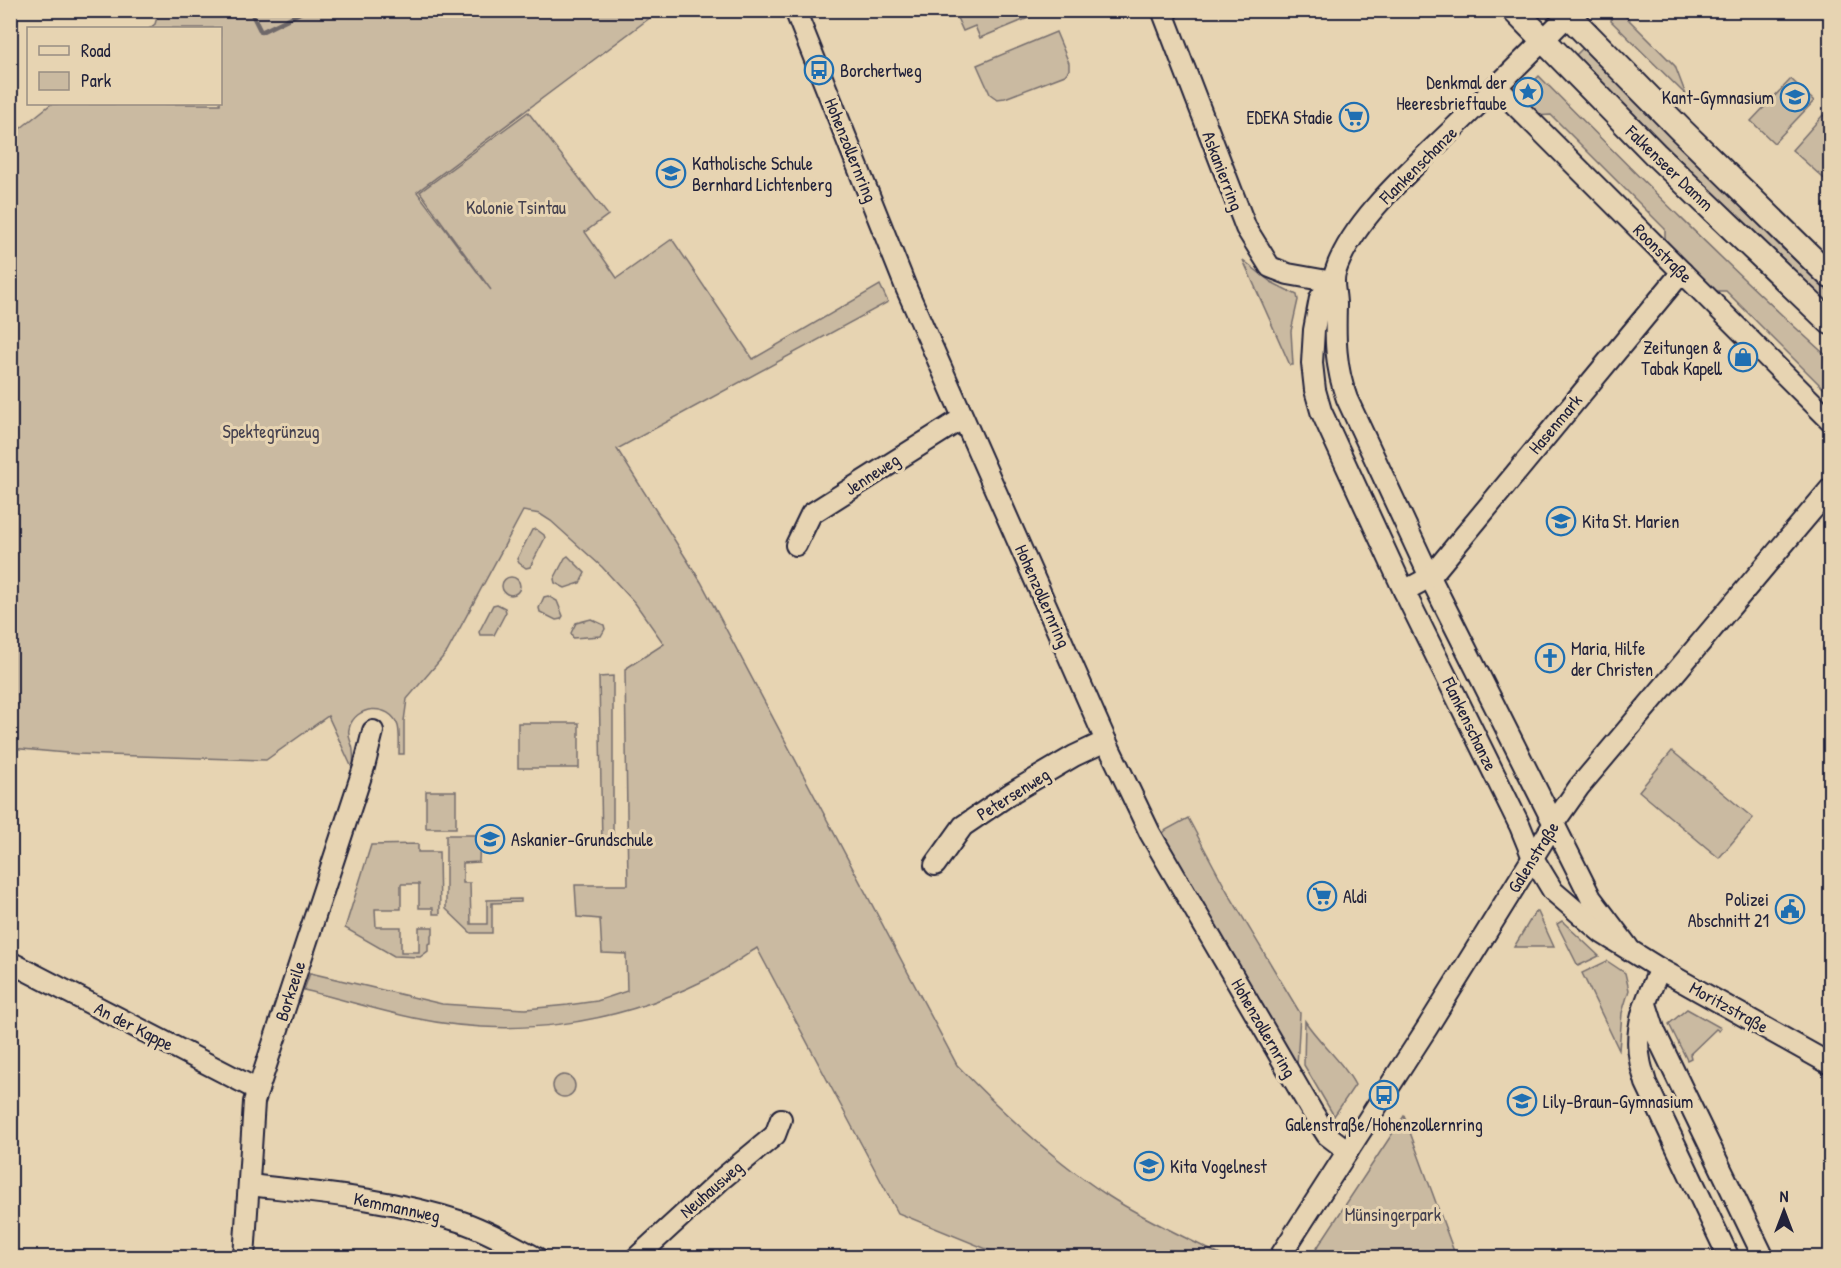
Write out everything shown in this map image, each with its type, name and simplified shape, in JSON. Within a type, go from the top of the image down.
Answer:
[{"type":"main road","name":"Falkenseer Damm","points":[[1514,10],[1654,154],[1830,322]]},
{"type":"main road","name":"Falkenseer Damm","points":[[1568,12],[1830,276]]},
{"type":"street","name":"Hohenzollernring","points":[[795,10],[887,240],[963,418],[1106,741],[1150,833],[1313,1113],[1327,1135],[1348,1151]]},
{"type":"street","name":"Askanierring","points":[[1162,10],[1242,222],[1270,267],[1288,274],[1333,282]]},
{"type":"street","name":"Flankenschanze","points":[[1533,858],[1520,826],[1404,591],[1329,429],[1315,390],[1312,363],[1314,330],[1320,298],[1333,282],[1352,238],[1378,205],[1543,40],[1568,12]]},
{"type":"street","name":"Roonstraße","points":[[1496,86],[1830,420]]},
{"type":"street","name":"Hasenmark","points":[[1430,577],[1682,272]]},
{"type":"street","name":"Flankenschanze","points":[[1333,282],[1336,302],[1336,352],[1340,380],[1359,428],[1430,577],[1539,796],[1555,823]]},
{"type":"street","points":[[1315,390],[1340,380]]},
{"type":"street","name":"Jenneweg","points":[[796,545],[811,514],[963,418]]},
{"type":"street","name":"Galenstraße","points":[[1279,1257],[1427,1028],[1555,823],[1593,770],[1830,489]]},
{"type":"street","points":[[1404,591],[1430,577]]},
{"type":"street","name":"Borkzeile","points":[[244,1257],[254,1102],[367,758],[372,730]]},
{"type":"street","name":"Petersenweg","points":[[935,865],[963,826],[1013,792],[1074,756],[1106,741]]},
{"type":"street","name":"Moritzstraße","points":[[1555,823],[1591,898],[1628,947]]},
{"type":"street","name":"Moritzstraße","points":[[1533,858],[1553,891],[1602,933],[1628,947],[1660,969],[1830,1064]]},
{"type":"street","name":"An der Kappe","points":[[10,962],[258,1090]]},
{"type":"street","points":[[1660,969],[1639,1027],[1639,1059],[1646,1083],[1730,1257]]},
{"type":"street","points":[[1646,1004],[1655,1032],[1764,1257]]},
{"type":"street","name":"Neuhausweg","points":[[636,1257],[723,1178],[775,1135],[781,1119]]},
{"type":"street","name":"Kemmannweg","points":[[249,1185],[371,1199],[406,1206],[463,1223],[537,1257]]},
{"type":"green space","name":"Spektegrünzug","points":[[159,11],[659,11],[417,192],[491,290],[420,192],[528,112],[608,215],[585,232],[617,278],[672,239],[753,359],[880,285],[888,302],[617,449],[701,582],[957,1065],[1030,1136],[1089,1183],[1137,1213],[1224,1257],[1006,1257],[898,1213],[757,948],[710,977],[669,996],[598,1018],[562,1024],[488,1027],[451,1024],[400,1015],[304,990],[310,973],[442,1004],[526,1009],[597,1001],[627,991],[626,954],[602,953],[600,919],[577,917],[575,885],[628,885],[625,669],[664,644],[635,603],[602,567],[551,521],[540,514],[523,511],[447,652],[407,699],[404,754],[399,754],[399,729],[394,718],[380,710],[365,711],[352,721],[349,735],[353,748],[353,770],[328,716],[266,760],[77,754],[11,748],[11,136],[50,105],[222,105],[222,27],[151,27],[155,24]]},
{"type":"green space","points":[[954,11],[1031,11],[1033,16],[980,38],[975,26],[963,31]]},
{"type":"green space","points":[[1612,11],[1620,11],[1675,66],[1686,95],[1611,21]]},
{"type":"green space","points":[[1056,32],[1069,63],[1069,70],[1065,75],[1005,98],[997,99],[990,94],[977,65]]},
{"type":"green space","points":[[1583,48],[1783,249],[1830,291],[1830,306],[1575,56]]},
{"type":"green space","points":[[1539,76],[1719,255],[1830,359],[1830,395],[1726,291],[1708,291],[1665,247],[1665,229],[1551,115],[1533,116],[1516,99]]},
{"type":"green space","points":[[1791,79],[1814,101],[1774,143],[1751,121]]},
{"type":"green space","points":[[1823,115],[1830,121],[1830,184],[1792,150]]},
{"type":"green space","points":[[1243,260],[1271,282],[1297,295],[1298,300],[1291,331],[1293,365],[1290,365]]},
{"type":"green space","points":[[536,529],[545,538],[530,567],[526,568],[517,559],[532,530]]},
{"type":"green space","points":[[568,556],[585,573],[580,583],[565,588],[555,583],[554,579]]},
{"type":"green space","points":[[511,577],[517,580],[520,586],[517,592],[511,595],[505,592],[502,586],[505,580]]},
{"type":"green space","points":[[548,596],[557,601],[563,616],[561,619],[556,620],[540,612],[539,608],[544,597]]},
{"type":"green space","points":[[497,604],[505,608],[506,612],[494,635],[480,635],[479,632],[493,605]]},
{"type":"green space","points":[[591,619],[604,625],[605,629],[601,636],[573,638],[571,633],[576,623]]},
{"type":"green space","points":[[613,676],[613,843],[602,843],[599,677]]},
{"type":"green space","points":[[518,723],[579,723],[579,768],[518,768]]},
{"type":"green space","points":[[1672,751],[1753,818],[1719,858],[1639,791]]},
{"type":"green space","points":[[426,791],[456,791],[456,828],[426,828]]},
{"type":"green space","points":[[1188,818],[1227,891],[1300,1013],[1297,1067],[1160,836],[1166,830]]},
{"type":"green space","points":[[446,835],[480,835],[479,862],[463,863],[463,883],[470,883],[471,924],[487,924],[487,900],[521,899],[521,902],[492,903],[492,933],[471,933],[446,909]]},
{"type":"green space","points":[[418,844],[418,852],[439,852],[440,914],[433,914],[433,908],[419,908],[419,884],[401,884],[401,909],[375,909],[376,927],[401,927],[401,952],[419,952],[419,927],[433,927],[433,934],[431,943],[428,944],[428,951],[420,957],[394,956],[345,928],[371,845]]},
{"type":"green space","points":[[1535,912],[1538,912],[1554,947],[1514,947]]},
{"type":"green space","points":[[1562,921],[1599,956],[1578,966],[1557,924]]},
{"type":"green space","points":[[1607,961],[1625,973],[1629,990],[1622,1013],[1619,1050],[1582,973]]},
{"type":"green space","points":[[1687,1009],[1721,1028],[1719,1031],[1716,1029],[1690,1054],[1691,1058],[1687,1060],[1669,1024]]},
{"type":"green space","points":[[1305,1021],[1355,1085],[1334,1116],[1304,1065]]},
{"type":"green space","points":[[564,1075],[572,1078],[575,1086],[572,1094],[564,1097],[556,1094],[553,1086],[556,1078]]},
{"type":"green space","name":"Münsingerpark","points":[[1404,1116],[1456,1257],[1311,1257]]},
{"type":"waterway","points":[[250,10],[261,32],[306,10]]},
{"type":"place","name":"Borchertweg","points":[[819,70]]},
{"type":"place","name":"Denkmal der Heeresbrieftaube","points":[[1528,92]]},
{"type":"place","name":"Kant-Gymnasium","points":[[1795,97]]},
{"type":"place","name":"EDEKA Stadie","points":[[1354,117]]},
{"type":"place","name":"Katholische Schule Bernhard Lichtenberg","points":[[671,173]]},
{"type":"place","name":"Zeitungen & Tabak Kapell","points":[[1743,357]]},
{"type":"place","name":"Kita St. Marien","points":[[1561,521]]},
{"type":"place","name":"Maria, Hilfe der Christen","points":[[1550,658]]},
{"type":"place","name":"Askanier-Grundschule","points":[[490,839]]},
{"type":"place","name":"Aldi","points":[[1322,896]]},
{"type":"place","name":"Polizei Abschnitt 21","points":[[1790,909]]},
{"type":"place","name":"Galenstraße/Hohenzollernring","points":[[1384,1095]]},
{"type":"place","name":"Lily-Braun-Gymnasium","points":[[1522,1101]]},
{"type":"place","name":"Kita Vogelnest","points":[[1149,1166]]},
{"type":"park label","name":"Kolonie Tsintau","points":[[516,207]]}]
